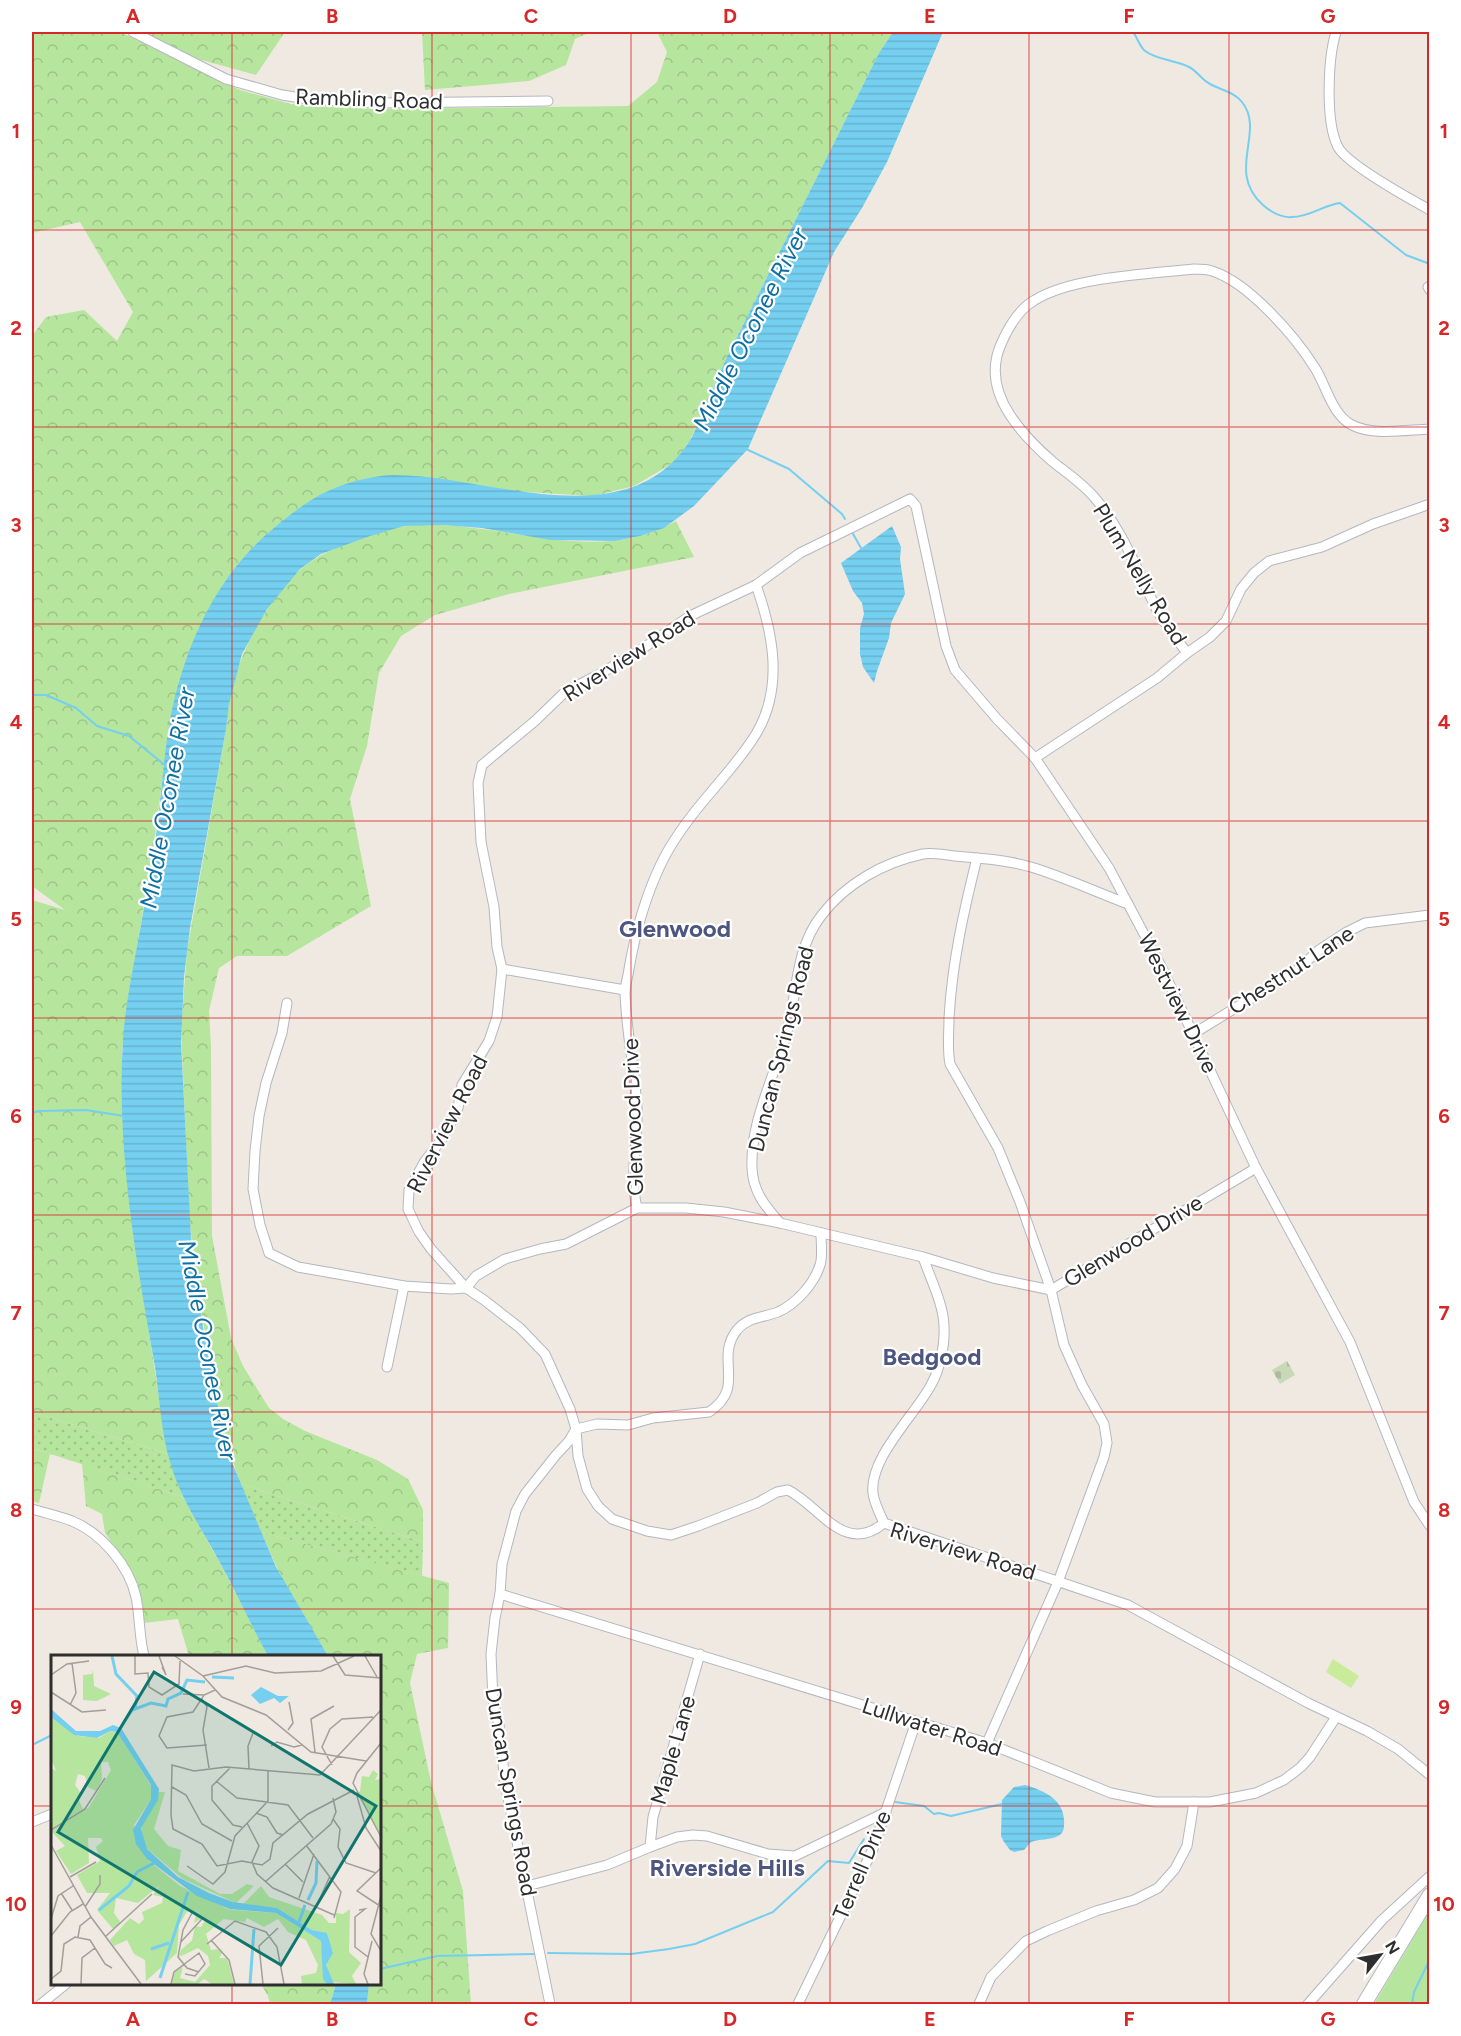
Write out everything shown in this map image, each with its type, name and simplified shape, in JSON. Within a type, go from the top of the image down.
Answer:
[{"type":"main road","points":[[1364,2004],[1430,1895]]},
{"type":"street","name":"Rambling Road","points":[[133,32],[226,79],[291,97],[375,103],[548,101]]},
{"type":"street","points":[[1335,32],[1329,70],[1332,121],[1338,147],[1350,159],[1384,184],[1430,210]]},
{"type":"street","name":"Plum Nelly Road","points":[[1187,652],[1159,615],[1113,522],[1083,485],[1052,461],[1025,434],[1010,416],[1000,397],[995,377],[996,355],[1016,317],[1032,302],[1052,291],[1074,285],[1194,269],[1210,270],[1227,277],[1247,291],[1295,340],[1315,368],[1338,412],[1349,424],[1364,430],[1430,429]]},
{"type":"street","name":"Riverview Road","points":[[910,499],[800,553],[756,585],[690,616],[636,653],[565,692],[483,765],[478,783],[481,842],[494,907],[497,947],[502,969],[497,1017],[489,1041],[462,1085],[458,1108],[442,1139],[425,1161],[409,1190],[408,1209],[418,1232],[466,1288],[520,1328],[544,1354],[570,1409],[576,1429],[578,1456],[587,1489],[597,1506],[612,1519],[630,1527],[671,1534],[698,1526],[757,1503],[777,1492],[788,1490],[797,1494],[822,1518],[842,1530],[862,1535],[874,1532],[884,1523],[1128,1605],[1398,1749],[1430,1775]]},
{"type":"street","name":"Westview Drive","points":[[910,499],[916,507],[946,646],[955,670],[997,719],[1035,758],[1109,868],[1161,966],[1256,1168],[1350,1342],[1411,1495],[1430,1526]]},
{"type":"street","name":"Plum Nelly Road","points":[[1035,758],[1157,678],[1187,652],[1210,637],[1226,621],[1241,589],[1254,573],[1269,561],[1323,547],[1373,524],[1430,504]]},
{"type":"street","name":"Glenwood Drive","points":[[756,585],[772,641],[774,668],[772,691],[766,713],[756,734],[684,824],[660,865],[635,937],[625,990],[637,1111],[633,1192],[637,1208],[686,1208],[724,1212],[780,1223],[923,1257],[993,1278],[1050,1290],[1256,1168]]},
{"type":"street","name":"Duncan Springs Road","points":[[780,1223],[766,1209],[757,1190],[752,1171],[752,1146],[787,1029],[805,946],[819,918],[849,888],[870,873],[925,854],[977,858],[1030,867],[1128,904]]},
{"type":"street","points":[[977,858],[960,929],[950,1002],[948,1052],[950,1064],[998,1148],[1020,1202],[1050,1290],[1064,1345],[1082,1385],[1104,1424],[1107,1443],[1104,1457],[1058,1582],[987,1743]]},
{"type":"street","name":"Chestnut Lane","points":[[1193,1034],[1297,970],[1319,950],[1345,933],[1365,923],[1430,915]]},
{"type":"street","points":[[502,969],[625,990]]},
{"type":"street","points":[[287,1003],[282,1033],[266,1083],[255,1151],[253,1189],[260,1224],[269,1252],[298,1266],[404,1286],[466,1288],[476,1276],[505,1259],[566,1244],[637,1208]]},
{"type":"street","points":[[576,1429],[597,1424],[628,1425],[653,1418],[709,1412],[716,1407],[726,1396],[729,1386],[729,1347],[736,1331],[747,1321],[778,1312],[801,1296],[821,1264],[821,1233]]},
{"type":"street","points":[[884,1523],[873,1493],[875,1476],[881,1460],[931,1385],[938,1370],[942,1345],[943,1311],[923,1257]]},
{"type":"street","points":[[387,1367],[404,1286]]},
{"type":"street","name":"Duncan Springs Road","points":[[550,2004],[505,1783],[492,1690],[492,1642],[500,1594],[502,1564],[516,1512],[525,1494],[550,1461],[570,1442],[576,1429]]},
{"type":"street","points":[[32,1509],[73,1521],[92,1533],[111,1551],[125,1572],[136,1596],[144,1655]]},
{"type":"street","name":"Lullwater Road","points":[[500,1594],[987,1743],[1111,1793],[1155,1802],[1210,1802],[1256,1793],[1284,1780],[1310,1757],[1336,1717]]},
{"type":"street","name":"Maple Lane","points":[[650,1847],[653,1817],[700,1654]]},
{"type":"street","name":"Terrell Drive","points":[[798,2004],[873,1849],[916,1722]]},
{"type":"street","points":[[979,2004],[991,1977],[1026,1941],[1096,1911],[1134,1900],[1158,1888],[1175,1869],[1187,1846],[1194,1802]]},
{"type":"street","points":[[527,1886],[607,1865],[677,1837],[693,1835],[707,1836],[768,1854],[795,1856],[886,1812]]},
{"type":"street","points":[[32,1822],[51,1814]]},
{"type":"street","points":[[1308,2004],[1382,1920],[1430,1876]]},
{"type":"street","points":[[41,2004],[64,1985]]},
{"type":"green space","points":[[32,32],[120,32],[240,90],[291,104],[375,109],[628,106],[657,82],[667,52],[657,32],[893,32],[879,53],[726,359],[690,440],[678,458],[634,486],[594,496],[352,482],[169,730],[122,1050],[124,1128],[131,1218],[168,1454],[32,1412],[32,900],[65,910],[32,886],[32,336],[46,317],[84,310],[117,341],[133,312],[80,222],[32,233]]},
{"type":"green space","points":[[145,32],[285,32],[256,75],[191,57]]},
{"type":"green space","points":[[422,32],[591,32],[575,39],[566,65],[529,81],[425,90]]},
{"type":"green space","points":[[676,521],[694,557],[509,594],[435,615],[401,636],[379,673],[367,746],[350,799],[371,906],[287,956],[237,956],[219,968],[209,1011],[212,1236],[231,1338],[243,1366],[269,1408],[305,1431],[377,1460],[408,1479],[423,1510],[423,1542],[240,1484],[221,1422],[195,1277],[189,1212],[181,1029],[187,951],[231,695],[246,647],[272,602],[298,571],[317,557],[340,546],[386,530],[406,526],[440,525],[543,538],[611,541],[644,535]]},
{"type":"green space","points":[[1287,1361],[1295,1375],[1280,1384],[1272,1370]]},
{"type":"green space","points":[[32,1412],[168,1454],[183,1497],[32,1448]]},
{"type":"green space","points":[[32,1448],[50,1454],[39,1503],[32,1501]]},
{"type":"green space","points":[[82,1464],[183,1497],[267,1655],[189,1655],[178,1619],[144,1623],[141,1599],[126,1563],[105,1533],[102,1514],[86,1506]]},
{"type":"green space","points":[[240,1484],[423,1542],[422,1576],[261,1532]]},
{"type":"green space","points":[[261,1532],[449,1583],[448,1648],[417,1654],[410,1683],[431,1782],[463,1891],[471,2004],[367,2004],[369,1985],[381,1985],[381,1655],[327,1655],[282,1579]]},
{"type":"green space","points":[[1333,1659],[1359,1676],[1351,1688],[1326,1672]]},
{"type":"green space","points":[[1429,1912],[1429,2004],[1374,2004]]},
{"type":"green space","points":[[262,1985],[336,1985],[330,2004],[270,2004]]},
{"type":"water","name":"Middle Oconee River","points":[[893,32],[943,32],[887,162],[834,252],[748,449],[694,506],[664,528],[615,541],[550,540],[482,528],[443,525],[404,526],[370,536],[321,554],[300,569],[267,609],[242,654],[229,704],[190,928],[184,977],[181,1042],[191,1238],[203,1328],[221,1422],[231,1460],[276,1567],[327,1655],[267,1655],[186,1502],[171,1465],[163,1429],[141,1286],[125,1163],[122,1080],[126,1008],[155,843],[170,720],[184,666],[219,590],[253,547],[307,503],[343,485],[368,478],[392,475],[430,477],[555,495],[595,495],[632,487],[665,469],[692,437],[726,359],[879,53]]},
{"type":"water","points":[[892,526],[901,547],[900,559],[905,594],[891,623],[889,638],[874,683],[863,667],[860,654],[860,628],[864,614],[862,603],[853,591],[841,563]]},
{"type":"water","points":[[1025,1785],[1040,1790],[1058,1803],[1064,1816],[1064,1828],[1058,1836],[1031,1842],[1024,1850],[1014,1852],[1010,1850],[1001,1836],[1002,1800],[1014,1787]]},
{"type":"water","points":[[336,1985],[369,1985],[367,2004],[330,2004]]},
{"type":"waterway","points":[[1133,32],[1145,51],[1189,67],[1207,82],[1231,93],[1242,102],[1248,114],[1250,126],[1247,179],[1252,192],[1266,208],[1292,217],[1340,203],[1406,255],[1430,264]]},
{"type":"waterway","points":[[746,449],[789,469],[845,519]]},
{"type":"waterway","points":[[852,532],[861,548]]},
{"type":"waterway","name":"Middle Oconee River","points":[[32,695],[46,695],[76,708],[97,726],[129,736],[166,766]]},
{"type":"waterway","points":[[32,1113],[86,1110],[124,1116]]},
{"type":"waterway","points":[[32,1745],[51,1736]]},
{"type":"waterway","points":[[895,1802],[924,1806],[934,1814],[951,1816],[1002,1804]]},
{"type":"waterway","points":[[548,1953],[631,1954],[695,1944],[773,1912],[828,1861],[849,1863],[864,1839]]},
{"type":"waterway","points":[[381,1969],[437,1956],[534,1954]]},
{"type":"waterway","points":[[1412,2004],[1414,1992],[1430,1959]]},
{"type":"district","name":"Glenwood","points":[[675,928]]},
{"type":"district","name":"Bedgood","points":[[932,1356]]},
{"type":"district","name":"Riverside Hills","points":[[727,1867]]}]
